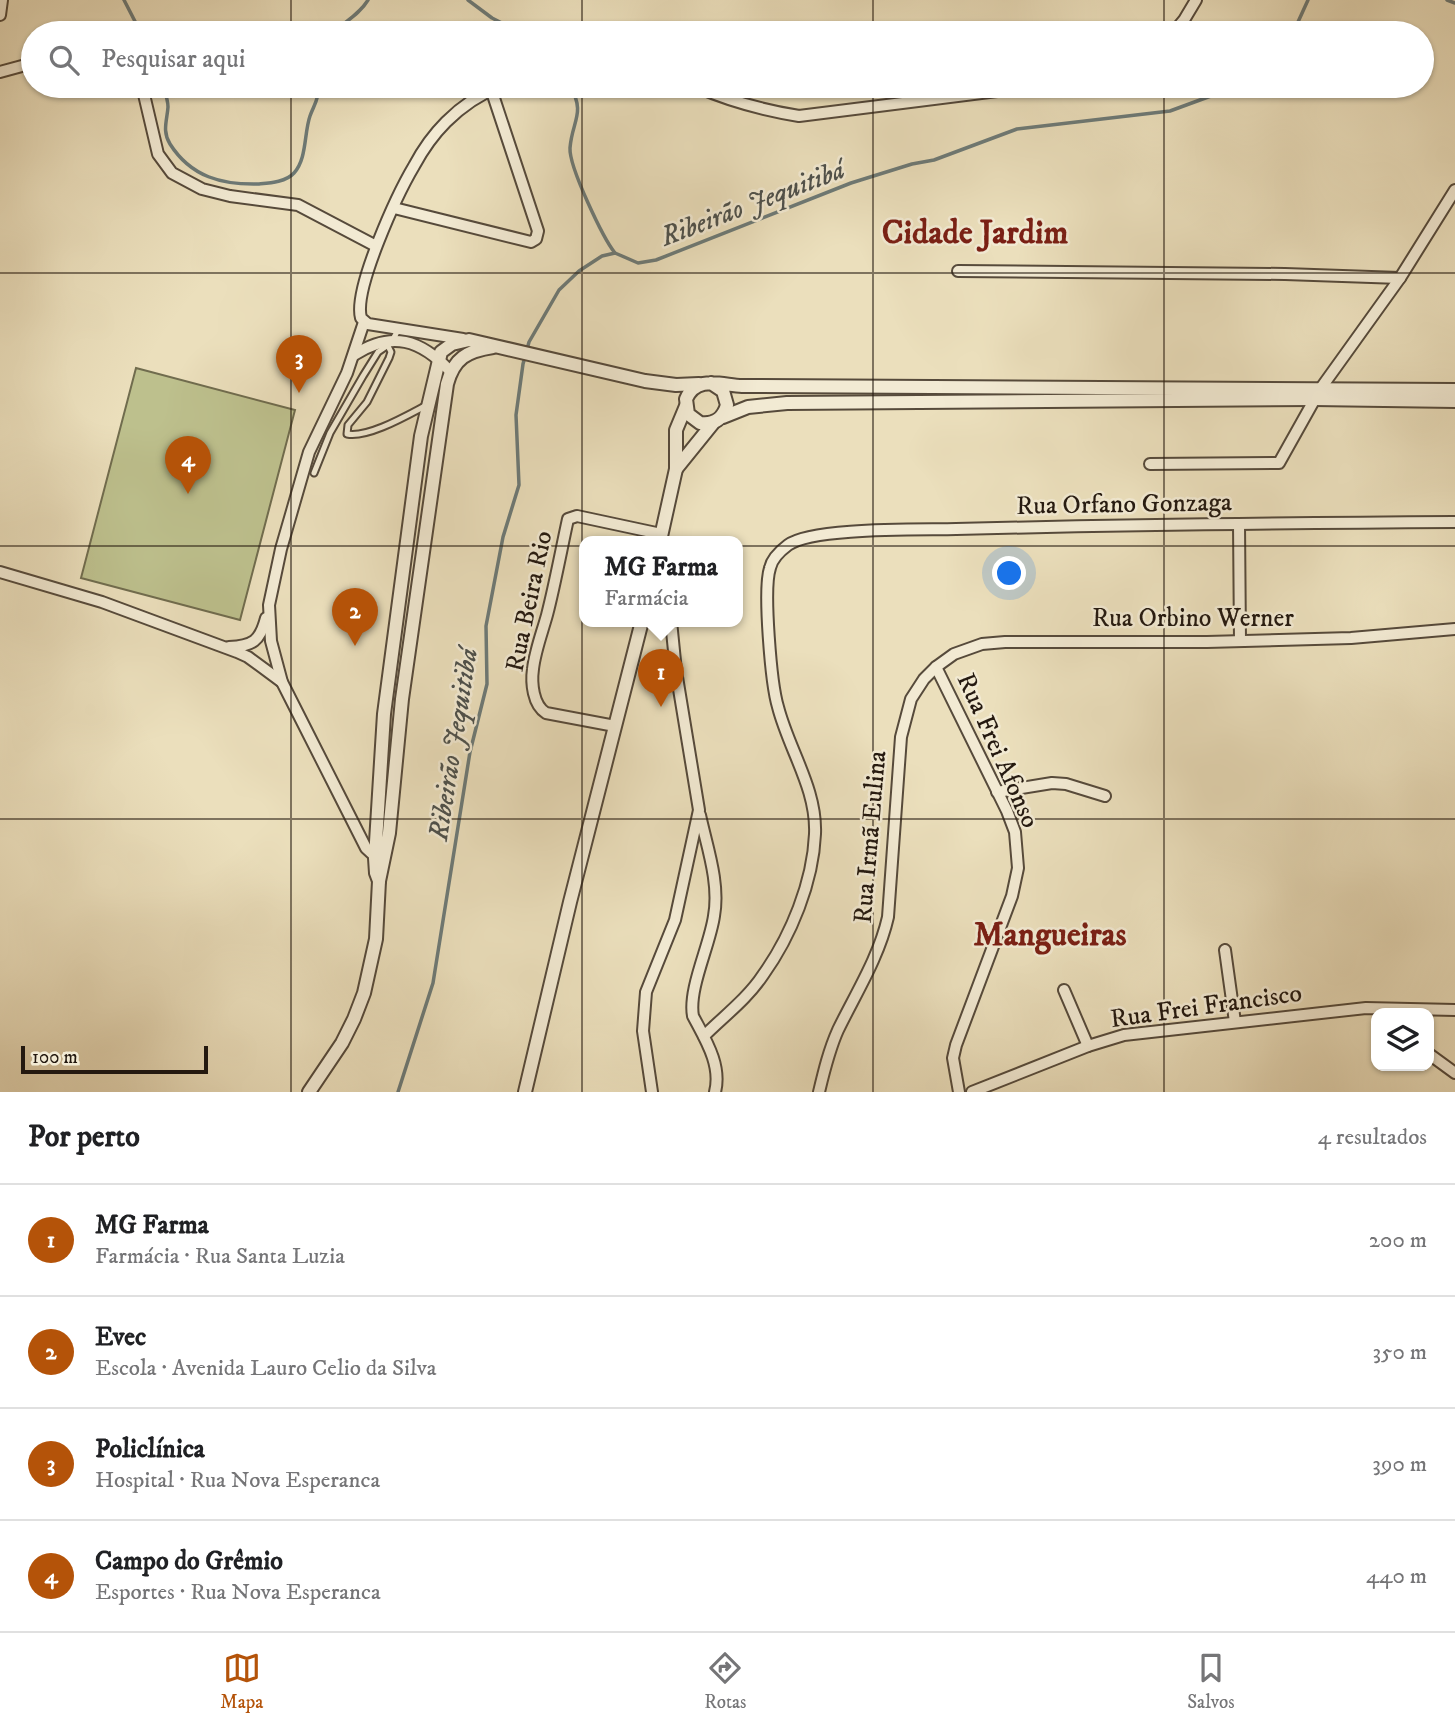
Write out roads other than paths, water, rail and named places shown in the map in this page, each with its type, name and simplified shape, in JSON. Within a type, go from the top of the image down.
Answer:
[{"type":"street","points":[[0,15],[2,0]]},
{"type":"street","points":[[1183,21],[1196,0]]},
{"type":"street","points":[[2,70],[21,66]]},
{"type":"street","points":[[145,98],[158,154],[172,173],[202,189],[230,196],[299,205],[376,246]]},
{"type":"street","points":[[450,371],[421,347],[393,339],[364,322],[360,307],[376,246],[414,166],[445,123],[477,98]]},
{"type":"street","points":[[394,208],[531,242],[536,239],[538,231],[499,98]]},
{"type":"street","points":[[722,98],[766,111],[799,116],[942,98]]},
{"type":"street","points":[[1150,464],[1279,463],[1317,393],[1400,278],[1455,190]]},
{"type":"street","points":[[958,271],[1285,274],[1400,278]]},
{"type":"street","points":[[226,648],[240,647],[256,640],[263,630],[281,549],[309,452],[354,356],[364,322]]},
{"type":"street","points":[[354,356],[366,348],[393,339],[469,340],[645,381],[676,385],[706,383],[742,386],[1317,393],[1455,401]]},
{"type":"street","points":[[307,1090],[348,1032],[364,993],[376,939],[380,860],[378,801],[384,714],[418,460],[438,359],[448,345],[469,340]]},
{"type":"street","points":[[380,860],[392,802],[400,716],[450,371],[465,355],[502,348]]},
{"type":"street","points":[[645,381],[663,388],[686,405],[688,414],[700,423],[718,421],[728,414],[748,407],[788,403],[1455,390]]},
{"type":"street","points":[[661,536],[676,469],[675,441],[689,393],[706,383],[718,386],[727,398],[725,412],[676,469]]},
{"type":"street","points":[[418,460],[435,461]]},
{"type":"street","name":"Rua Beira Rio","points":[[615,726],[546,713],[536,702],[533,667],[568,519],[577,516],[653,536]]},
{"type":"street","name":"Rua Orfano Gonzaga","points":[[704,1037],[762,978],[781,947],[805,890],[814,853],[815,809],[777,705],[767,583],[773,559],[794,541],[822,534],[867,531],[1455,522]]},
{"type":"street","points":[[1239,524],[1240,641]]},
{"type":"street","points":[[409,528],[426,529]]},
{"type":"street","points":[[0,572],[102,602],[226,648],[248,657],[282,682]]},
{"type":"street","points":[[401,591],[417,593]]},
{"type":"street","points":[[269,605],[271,641],[282,682],[366,848],[380,860]]},
{"type":"street","points":[[525,1092],[640,627]]},
{"type":"street","points":[[672,627],[676,671],[699,810],[715,886],[716,901],[709,942],[691,1008],[718,1076],[715,1092]]},
{"type":"street","name":"Rua Orbino Werner","points":[[936,667],[954,654],[969,648],[1005,642],[1351,638],[1455,629]]},
{"type":"street","name":"Rua Frei Afonso","points":[[936,667],[1007,811],[1014,832],[1018,868],[1012,896],[956,1045],[953,1058],[959,1092]]},
{"type":"street","name":"Rua Irmã Eulina","points":[[819,1092],[825,1062],[837,1032],[884,935],[888,917],[901,737],[911,699],[936,667]]},
{"type":"street","points":[[384,714],[400,716]]},
{"type":"street","points":[[997,792],[1052,783],[1066,784],[1105,796]]},
{"type":"street","points":[[378,801],[392,802]]},
{"type":"street","points":[[652,1092],[643,1031],[646,992],[675,920],[699,810]]},
{"type":"street","points":[[1225,950],[1235,1022]]},
{"type":"street","points":[[1064,990],[1088,1045]]},
{"type":"street","points":[[1366,1008],[1371,1012]]},
{"type":"street","name":"Rua Frei Francisco","points":[[972,1092],[1088,1045],[1124,1035],[1366,1008],[1455,1010]]},
{"type":"street","points":[[1434,1058],[1455,1073]]},
{"type":"lane","points":[[393,339],[385,365],[367,402],[348,425],[347,434],[358,434],[392,423],[429,404]]},
{"type":"lane","points":[[314,473],[330,433],[363,376],[379,351],[393,339]]},
{"type":"waterway","points":[[124,0],[135,21]]},
{"type":"waterway","points":[[348,21],[368,0]]},
{"type":"waterway","points":[[468,0],[498,21]]},
{"type":"waterway","name":"Ribeirão Jequitibá","points":[[1298,21],[1308,0]]},
{"type":"waterway","points":[[1447,0],[1455,3]]},
{"type":"waterway","points":[[166,98],[166,135],[178,155],[208,177],[245,184],[278,182],[294,173],[301,161],[308,123],[317,98]]},
{"type":"waterway","points":[[576,98],[578,110],[571,139],[571,157],[588,202],[615,253]]},
{"type":"waterway","name":"Ribeirão Jequitibá","points":[[398,1092],[433,983],[470,752],[487,684],[486,626],[503,537],[519,485],[516,415],[523,364],[529,342],[559,290],[579,271],[602,256],[615,253],[638,263],[656,260],[851,183],[934,160],[1017,129],[1170,111],[1205,98]]},
{"type":"place","name":"Policlínica","points":[[299,393]]},
{"type":"place","name":"Campo do Grêmio","points":[[188,494]]},
{"type":"place","name":"Evec","points":[[355,646]]},
{"type":"place","name":"MG Farma","points":[[661,707]]},
{"type":"district","name":"Cidade Jardim","points":[[975,231]]},
{"type":"district","name":"Mangueiras","points":[[1050,933]]}]
